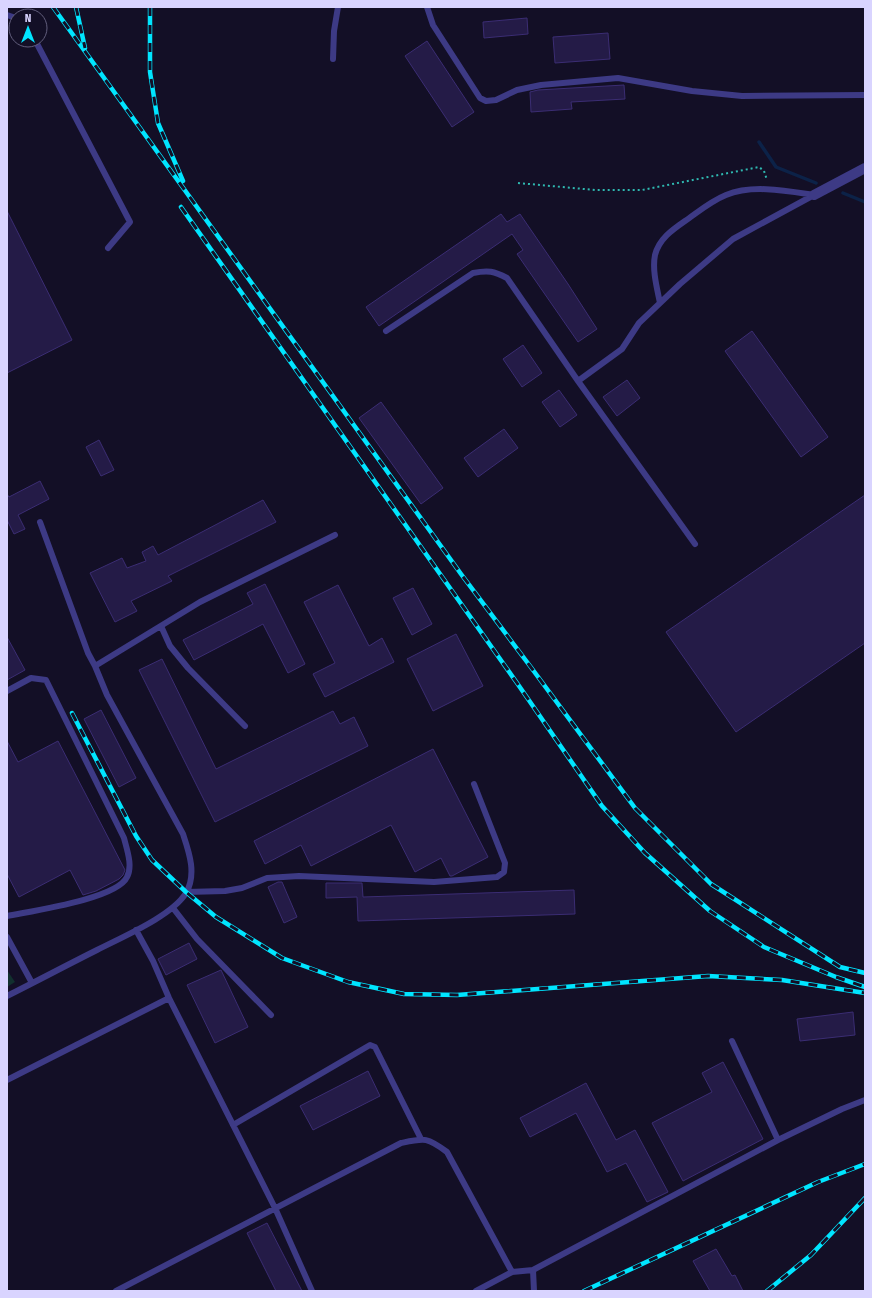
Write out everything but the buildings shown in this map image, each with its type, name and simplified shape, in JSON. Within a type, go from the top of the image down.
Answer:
[{"type":"street","points":[[814,195],[865,168]]},
{"type":"lane","points":[[333,59],[334,31],[338,7]]},
{"type":"lane","points":[[428,7],[433,24],[480,98],[486,101],[496,100],[517,90],[541,84],[618,78],[692,91],[742,96],[865,95]]},
{"type":"lane","points":[[39,48],[130,222],[108,248]]},
{"type":"lane","points":[[660,303],[655,273],[655,256],[658,245],[669,232],[712,202],[727,194],[746,190],[769,189],[814,195]]},
{"type":"lane","points":[[578,381],[622,349],[638,323],[680,284],[733,239],[814,195]]},
{"type":"lane","points":[[386,331],[473,273],[486,271],[496,272],[507,278],[578,381],[695,544]]},
{"type":"lane","points":[[7,996],[136,930],[173,908],[186,892],[192,874],[190,854],[183,834],[107,695],[88,653],[40,522]]},
{"type":"lane","points":[[95,666],[200,602],[335,535]]},
{"type":"lane","points":[[161,626],[170,646],[188,668],[245,726]]},
{"type":"lane","points":[[7,691],[32,678],[46,680],[124,838],[129,857],[128,877],[123,883],[108,892],[84,900],[7,916]]},
{"type":"lane","points":[[186,892],[225,891],[242,888],[267,878],[293,877],[434,882],[497,877],[504,872],[505,863],[474,784]]},
{"type":"lane","points":[[173,908],[196,940],[271,1015]]},
{"type":"lane","points":[[136,930],[153,961],[169,998],[275,1208],[312,1291]]},
{"type":"lane","points":[[7,936],[32,983]]},
{"type":"lane","points":[[7,1080],[169,998]]},
{"type":"lane","points":[[732,1041],[778,1140]]},
{"type":"lane","points":[[232,1124],[370,1045],[375,1047],[421,1139]]},
{"type":"lane","points":[[476,1291],[512,1272],[533,1270],[778,1140],[842,1109],[865,1100]]},
{"type":"lane","points":[[116,1291],[401,1143],[421,1139],[433,1142],[447,1152],[512,1272]]},
{"type":"lane","points":[[533,1270],[534,1291]]},
{"type":"path","points":[[518,183],[595,190],[642,190],[759,167],[764,171],[769,189]]},
{"type":"green space","points":[[7,970],[15,982],[7,987]]},
{"type":"waterway","points":[[759,142],[776,167],[816,183]]},
{"type":"waterway","points":[[843,193],[865,202]]},
{"type":"railway","points":[[53,7],[461,574],[635,808],[711,884],[840,967],[865,973]]},
{"type":"railway","points":[[76,7],[85,48]]},
{"type":"railway","points":[[150,7],[150,72],[158,123],[183,181]]},
{"type":"railway","points":[[181,207],[602,806],[645,853],[710,911],[764,947],[836,977],[865,987]]},
{"type":"railway","points":[[72,713],[136,836],[152,860],[186,892],[216,917],[282,958],[348,982],[404,994],[457,995],[708,976],[782,980],[865,993]]},
{"type":"railway","points":[[584,1291],[818,1182],[865,1164]]},
{"type":"railway","points":[[767,1291],[811,1255],[865,1198]]}]
